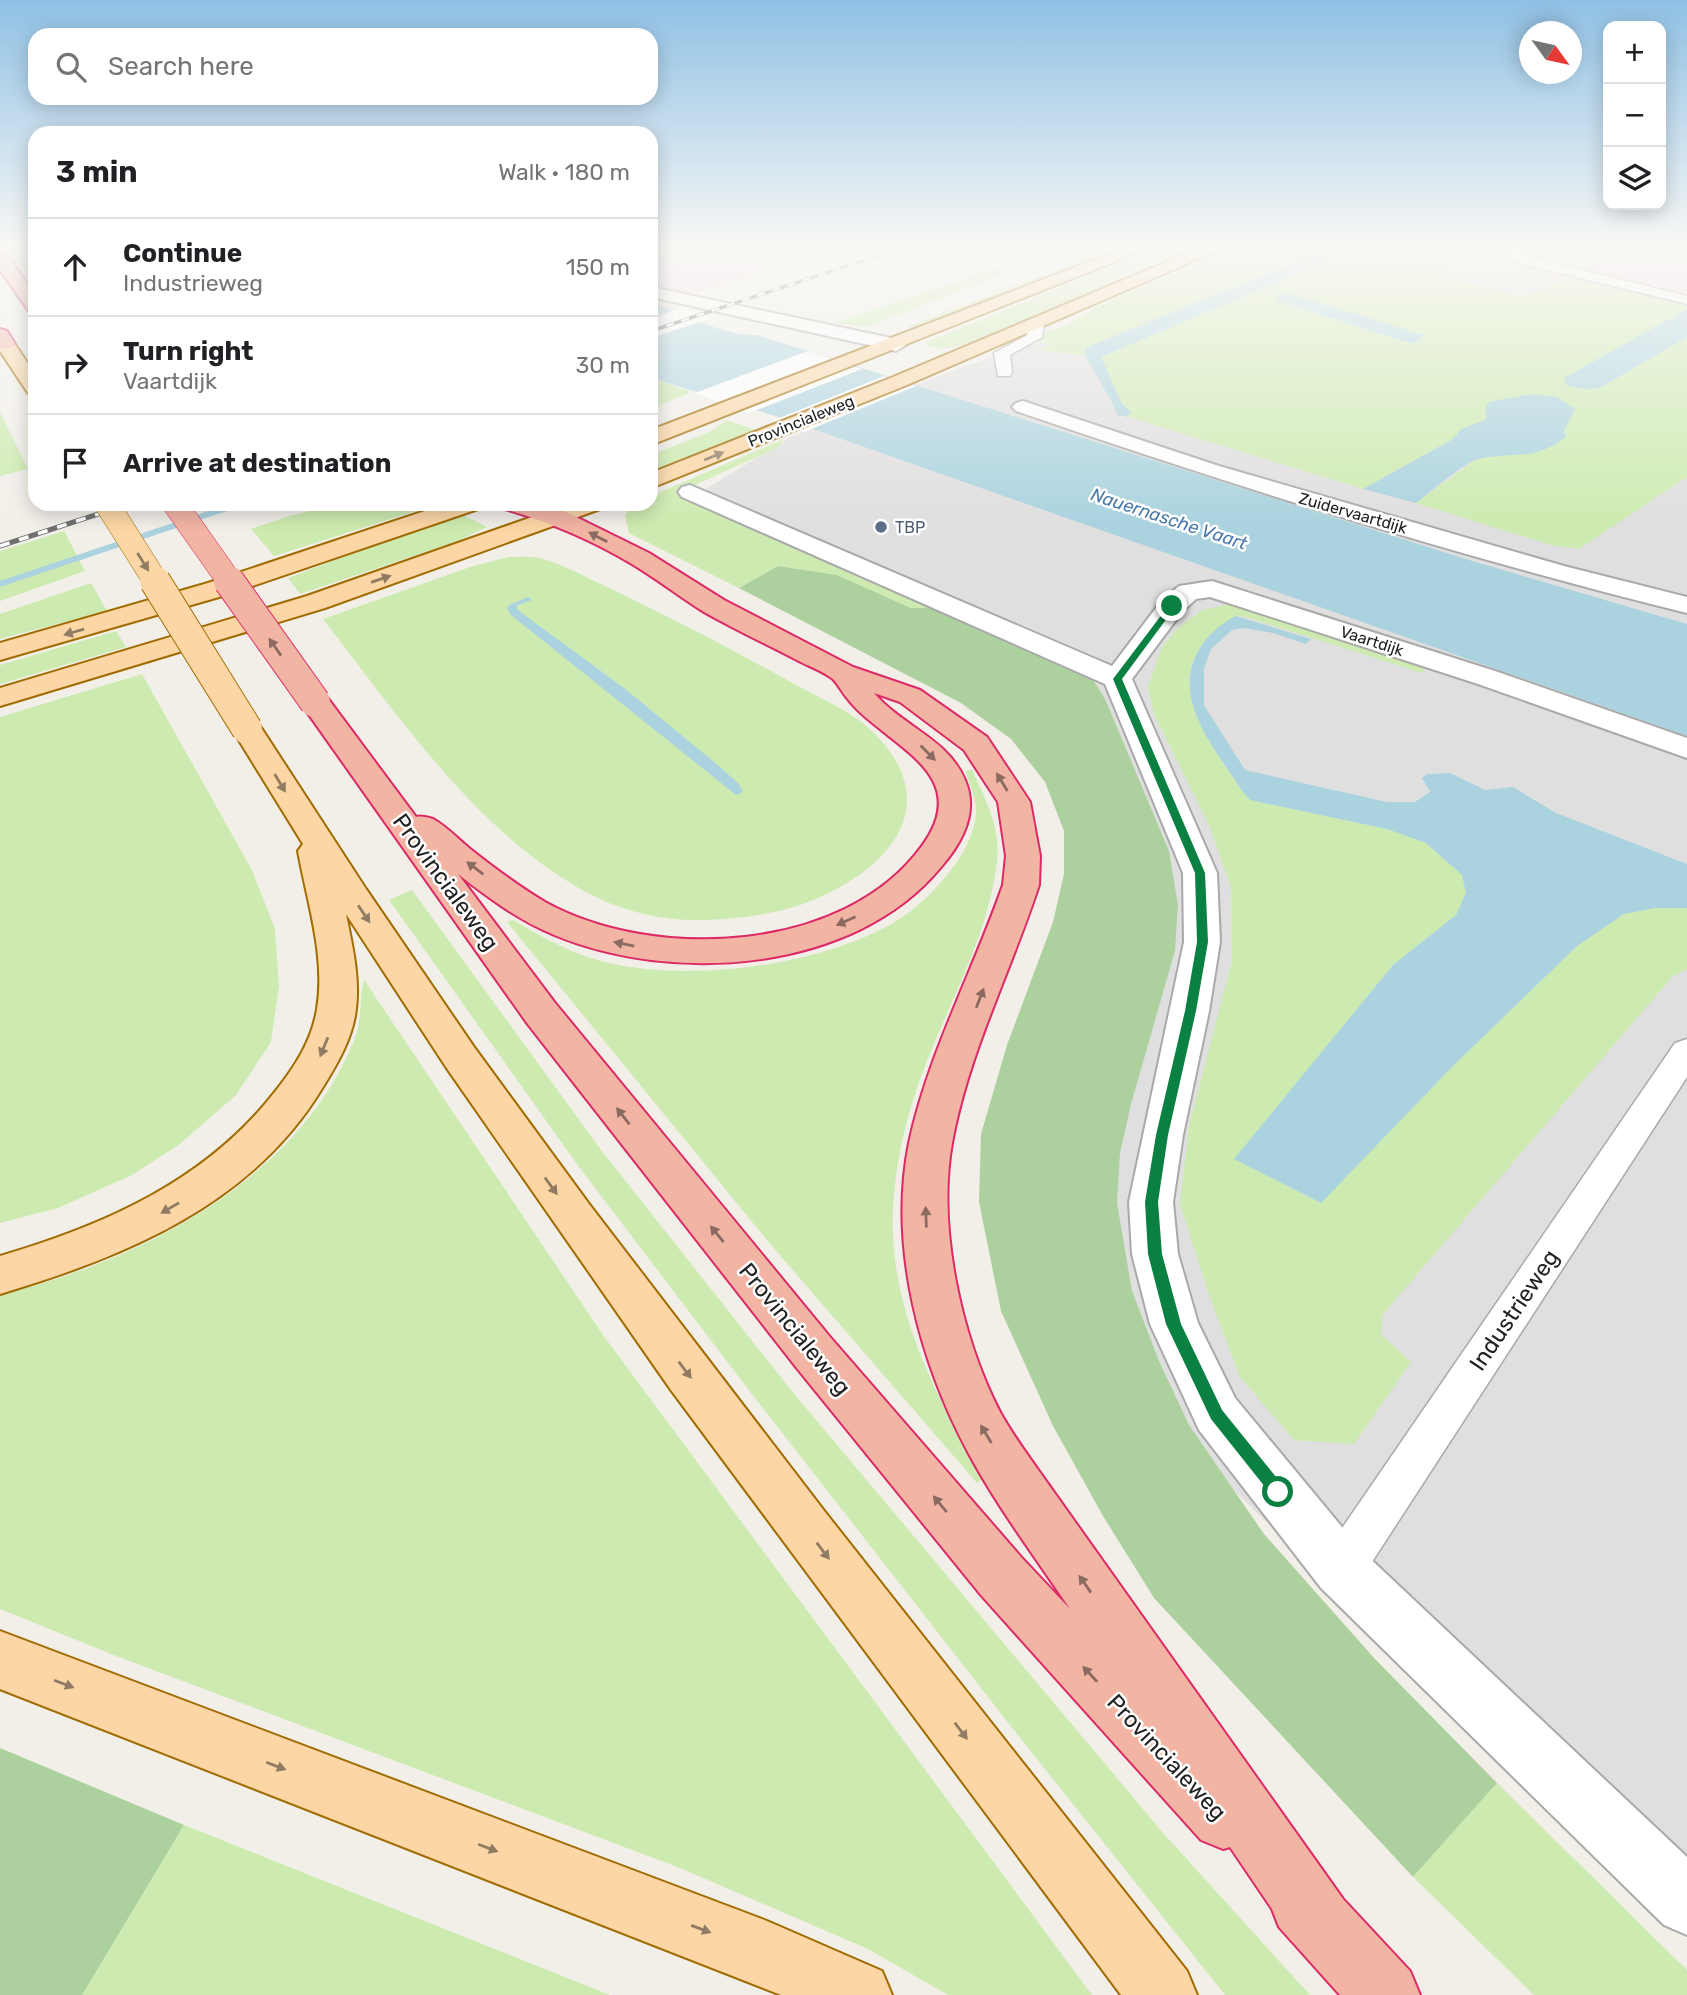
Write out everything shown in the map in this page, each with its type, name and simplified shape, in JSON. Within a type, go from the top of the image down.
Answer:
[{"type":"highway","name":"Provincialeweg","points":[[180,511],[314,702],[541,1013],[813,1352],[1001,1576],[1386,1995]]},
{"type":"highway","points":[[503,511],[521,530],[557,547]]},
{"type":"highway","points":[[537,511],[557,517],[639,558],[714,606],[843,673],[910,696],[976,744],[1014,802],[1023,856],[1021,885],[939,1107],[925,1181],[928,1249],[940,1323],[978,1421],[1022,1492],[1319,1922]]},
{"type":"highway","points":[[618,574],[714,606]]},
{"type":"highway","points":[[388,802],[530,909],[579,932],[628,946],[699,951],[760,947],[819,933],[875,908],[921,874],[950,831],[955,802],[949,777],[933,757],[874,711],[843,673]]},
{"type":"main road","name":"Provincialeweg","points":[[658,435],[913,338]]},
{"type":"main road","name":"Provincialeweg","points":[[658,478],[1002,338]]},
{"type":"main road","points":[[3,340],[28,378]]},
{"type":"main road","points":[[111,511],[313,837],[495,1109],[678,1361],[1163,1995]]},
{"type":"main road","points":[[0,652],[217,589],[449,511]]},
{"type":"main road","points":[[0,697],[316,602],[573,511]]},
{"type":"main road","points":[[0,1275],[76,1252],[118,1235],[191,1196],[237,1161],[272,1129],[293,1100],[320,1057],[337,1008],[338,981],[313,837]]},
{"type":"main road","points":[[0,1660],[767,1954],[858,1995]]},
{"type":"street","points":[[864,338],[896,345]]},
{"type":"street","name":"Zuidervaartdijk","points":[[1023,407],[1238,479],[1555,572],[1687,605]]},
{"type":"street","points":[[690,492],[1123,692],[1200,873],[1202,942],[1190,1011],[1162,1135],[1151,1202],[1155,1254],[1174,1324],[1217,1414],[1341,1569],[1687,1902]]},
{"type":"street","name":"Vaartdijk","points":[[1123,692],[1172,606],[1188,592],[1212,589],[1488,678],[1687,749]]},
{"type":"lane","points":[[1004,373],[1002,353],[1032,338]]},
{"type":"lane","name":"Industrieweg","points":[[1341,1569],[1687,1051]]},
{"type":"shaded area","points":[[1048,338],[1687,338],[1687,1932],[1167,1425],[1068,1277],[1097,657],[704,490],[791,437],[932,378]]},
{"type":"green space","points":[[936,338],[979,338],[963,345],[939,349],[926,345]]},
{"type":"green space","points":[[1109,338],[1085,348],[1085,355],[1038,350],[1052,345],[1023,339]]},
{"type":"green space","points":[[1145,338],[1635,338],[1564,378],[1566,385],[1600,388],[1687,338],[1687,477],[1579,549],[1551,545],[1416,503],[1476,459],[1554,446],[1566,437],[1564,431],[1505,421],[1476,424],[1363,489],[1128,417],[1130,412],[1122,404],[1100,357]]},
{"type":"green space","points":[[658,380],[691,392],[658,406]]},
{"type":"green space","points":[[0,412],[28,469],[0,476]]},
{"type":"green space","points":[[727,420],[756,430],[658,468],[658,452],[709,432]]},
{"type":"green space","points":[[784,439],[777,448],[675,494],[936,608],[911,608],[837,575],[778,566],[739,588],[629,533],[625,515],[629,511],[658,511],[658,493]]},
{"type":"green space","points":[[310,511],[416,511],[274,556],[251,529]]},
{"type":"green space","points":[[465,516],[487,527],[458,541],[300,594],[288,578],[444,519]]},
{"type":"green space","points":[[64,531],[85,571],[0,601],[0,551]]},
{"type":"green space","points":[[509,557],[540,558],[558,564],[715,641],[859,720],[873,732],[896,761],[906,789],[905,816],[894,840],[876,861],[852,880],[824,895],[782,910],[732,918],[683,920],[633,911],[598,898],[556,874],[480,811],[446,774],[413,736],[323,619],[473,566]]},
{"type":"green space","points":[[778,566],[837,575],[911,608],[936,608],[1083,671],[1094,681],[1106,701],[1169,851],[1178,905],[1175,951],[1131,1104],[1120,1153],[1117,1203],[1132,1291],[1159,1361],[1189,1425],[1264,1534],[1375,1659],[1497,1783],[1413,1877],[1154,1598],[1103,1516],[1053,1426],[1001,1311],[979,1202],[981,1134],[1007,1045],[1053,922],[1064,874],[1064,831],[1045,782],[1011,739],[961,703],[739,588]]},
{"type":"green space","points":[[91,583],[107,611],[0,639],[0,614]]},
{"type":"green space","points":[[1231,604],[1429,666],[1422,673],[1243,616],[1217,629],[1207,638],[1191,669],[1190,688],[1200,724],[1250,800],[1387,829],[1426,843],[1462,875],[1466,893],[1456,915],[1393,965],[1235,1159],[1320,1203],[1453,1066],[1577,946],[1624,914],[1655,908],[1687,908],[1687,969],[1673,976],[1383,1314],[1381,1335],[1411,1362],[1354,1444],[1294,1440],[1240,1377],[1210,1298],[1180,1204],[1189,1126],[1232,961],[1231,888],[1210,827],[1154,714],[1148,686],[1162,647],[1178,628],[1202,610]]},
{"type":"green space","points":[[116,631],[126,647],[0,684],[0,665]]},
{"type":"green space","points":[[142,674],[252,870],[275,929],[279,986],[271,1042],[236,1095],[180,1144],[132,1175],[58,1208],[0,1223],[0,717]]},
{"type":"green space","points":[[972,770],[991,814],[997,837],[993,886],[979,936],[929,1056],[911,1107],[896,1177],[893,1233],[897,1271],[916,1343],[947,1412],[984,1478],[977,1483],[771,1245],[507,922],[513,920],[571,951],[609,963],[642,968],[716,970],[792,960],[829,950],[863,938],[901,918],[925,899],[951,870],[966,846],[975,819],[975,801],[965,771]]},
{"type":"green space","points":[[412,890],[601,1150],[791,1390],[1164,1834],[1310,1995],[1225,1995],[1013,1729],[579,1167],[389,900]]},
{"type":"green space","points":[[364,980],[603,1335],[1092,1995],[948,1995],[868,1949],[680,1868],[116,1656],[0,1609],[0,1295],[53,1280],[107,1260],[159,1236],[209,1207],[255,1173],[295,1134],[329,1089],[355,1038]]},
{"type":"green space","points":[[0,1748],[184,1825],[82,1995],[0,1995]]},
{"type":"green space","points":[[1497,1783],[1687,1970],[1687,1995],[1534,1995],[1413,1877]]},
{"type":"green space","points":[[184,1825],[610,1995],[82,1995]]},
{"type":"water","name":"Nauernasche Vaart","points":[[658,338],[767,338],[1469,560],[1687,624],[1687,736],[782,418],[658,380]]},
{"type":"water","points":[[1109,338],[1145,338],[1101,357],[1122,404],[1131,412],[1128,417],[1117,415],[1085,355],[1085,348]]},
{"type":"water","points":[[1394,338],[1420,338],[1413,344]]},
{"type":"water","points":[[1635,338],[1685,338],[1600,388],[1583,389],[1566,385],[1564,378]]},
{"type":"water","points":[[1532,394],[1557,397],[1575,409],[1564,431],[1566,437],[1554,445],[1533,453],[1472,461],[1416,503],[1363,489],[1453,439],[1461,429],[1487,419],[1485,409],[1489,402]]},
{"type":"water","points":[[208,511],[227,511],[0,587],[0,581]]},
{"type":"water","points":[[528,597],[532,600],[516,606],[519,611],[624,688],[713,761],[738,783],[743,792],[736,795],[511,615],[507,609],[509,605]]},
{"type":"water","points":[[1236,616],[1311,639],[1306,644],[1273,633],[1243,628],[1232,630],[1211,649],[1204,669],[1204,705],[1245,770],[1387,802],[1415,802],[1430,792],[1422,778],[1427,774],[1450,773],[1485,790],[1513,787],[1556,813],[1687,864],[1687,908],[1655,908],[1624,914],[1577,946],[1453,1066],[1321,1203],[1234,1159],[1393,965],[1456,915],[1466,893],[1462,875],[1426,843],[1387,829],[1250,800],[1242,791],[1200,723],[1190,686],[1192,667],[1203,643],[1216,629]]},
{"type":"pier","points":[[808,351],[862,369],[749,413],[695,393]]},
{"type":"pier","points":[[884,376],[916,386],[804,432],[772,421]]},
{"type":"railway","points":[[0,546],[108,511]]},
{"type":"place","name":"TBP","points":[[881,527]]},
{"type":"route","points":[[1172,606],[1117,679],[1200,873],[1202,942],[1190,1011],[1162,1135],[1151,1202],[1155,1254],[1174,1324],[1217,1414],[1278,1492]]}]
